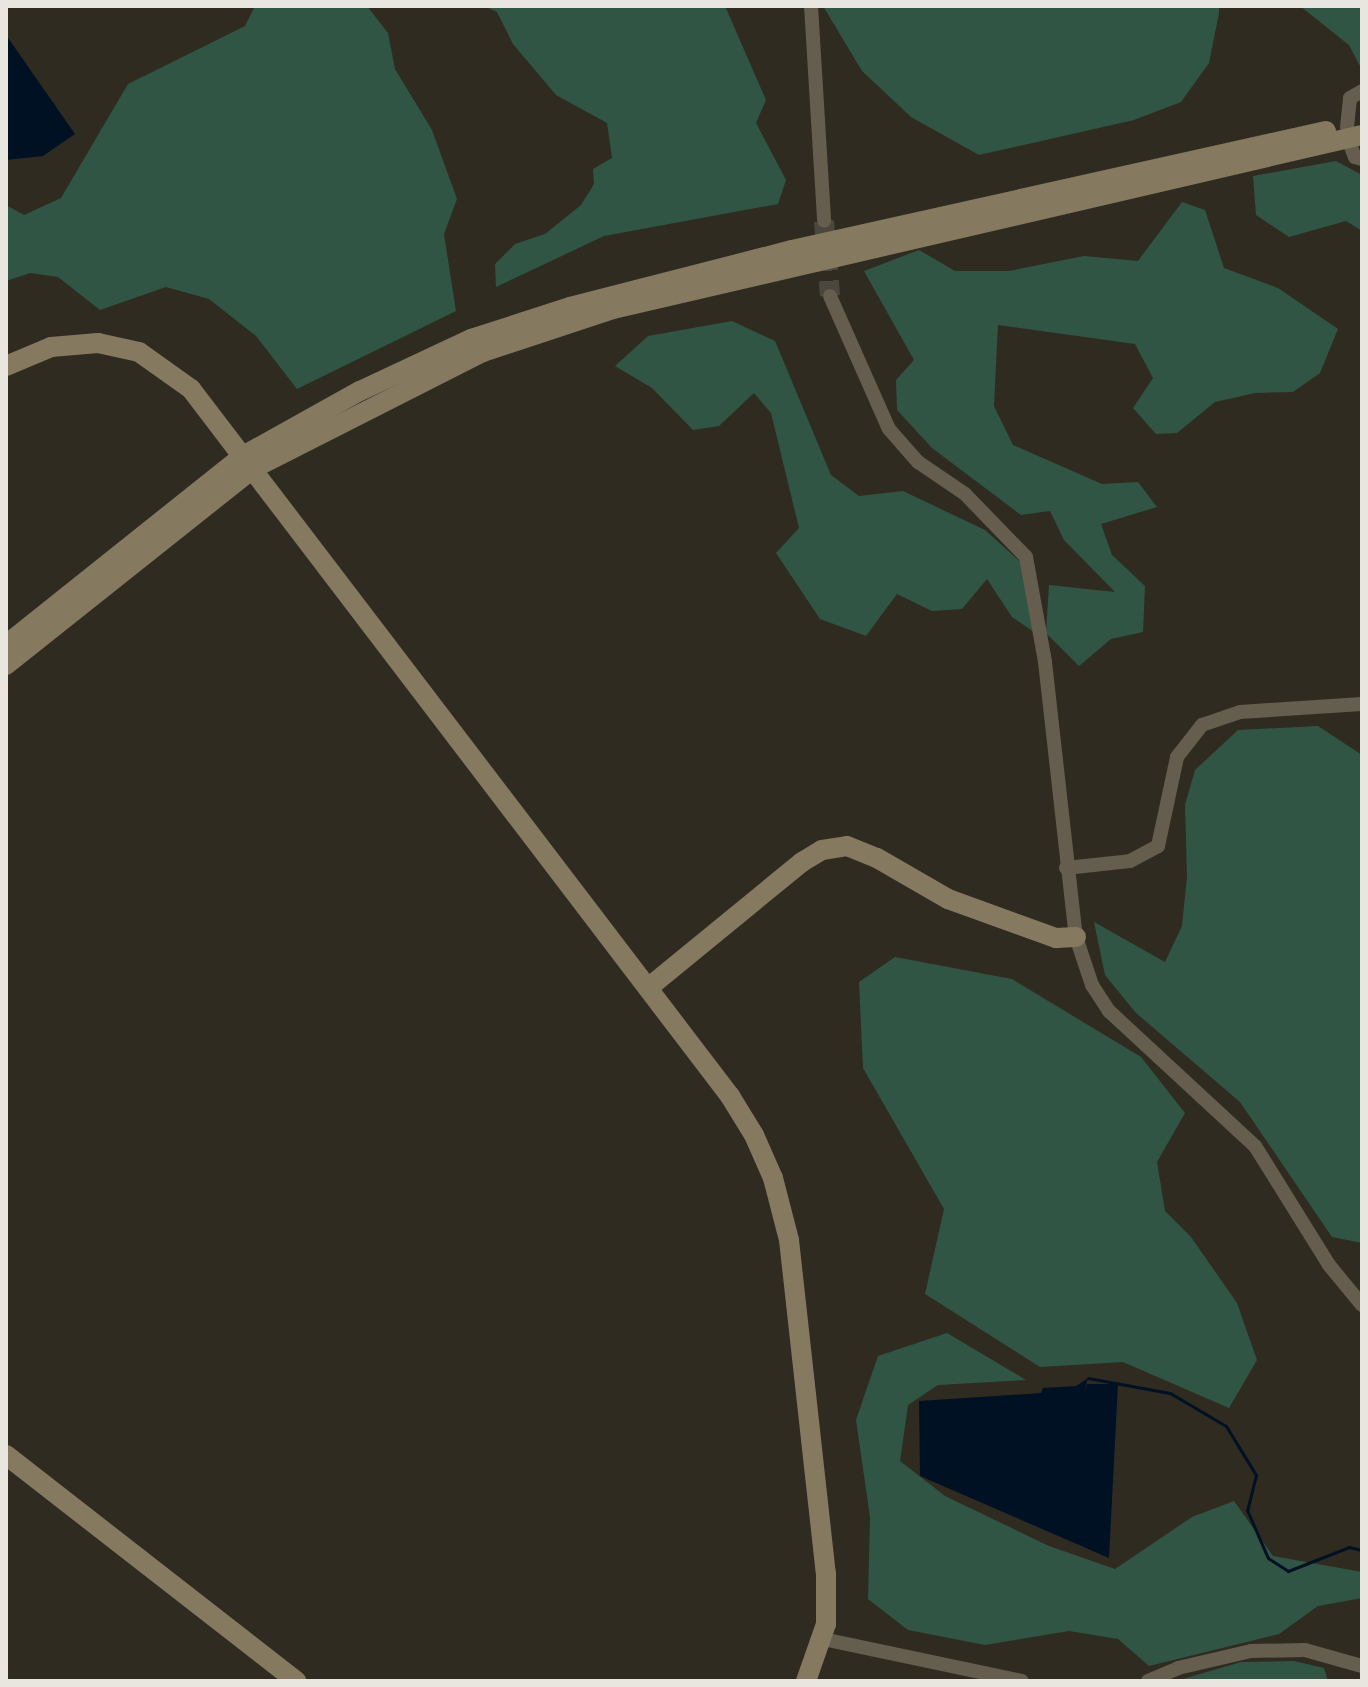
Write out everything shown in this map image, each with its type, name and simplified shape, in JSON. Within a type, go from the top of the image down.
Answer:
[{"type":"street","points":[[811,6],[824,221]]},
{"type":"street","points":[[1362,91],[1350,98],[1355,157],[1362,159]]},
{"type":"street","points":[[6,645],[248,462],[435,354],[508,324],[792,250],[1355,131]]},
{"type":"street","points":[[830,296],[889,429],[918,462],[965,494],[1026,557],[1045,662],[1076,937],[1092,985],[1109,1011],[1255,1146],[1329,1265],[1362,1305]]},
{"type":"street","points":[[6,366],[72,343],[139,352],[191,389],[648,988],[754,1135],[782,1210],[826,1573],[823,1639],[806,1681]]},
{"type":"street","points":[[6,665],[248,462]]},
{"type":"street","points":[[1066,868],[1130,861],[1158,846],[1177,757],[1202,725],[1240,712],[1362,704]]},
{"type":"street","points":[[648,988],[802,862],[822,850],[847,846],[877,858],[948,899],[1056,938],[1076,937]]},
{"type":"street","points":[[6,1455],[296,1681]]},
{"type":"street","points":[[823,1639],[1022,1681]]},
{"type":"street","points":[[1148,1681],[1178,1668],[1251,1651],[1305,1650],[1362,1666]]},
{"type":"green space","points":[[255,6],[367,6],[388,33],[395,69],[432,130],[457,199],[444,234],[456,311],[297,389],[256,336],[209,299],[166,287],[100,310],[58,277],[30,273],[6,281],[6,205],[24,215],[61,198],[128,84],[245,26]]},
{"type":"green space","points":[[484,6],[725,6],[766,100],[756,123],[786,180],[778,204],[604,236],[496,287],[495,264],[515,244],[545,234],[581,205],[594,184],[593,169],[612,158],[607,123],[556,95],[513,44],[497,12]]},
{"type":"green space","points":[[823,6],[1219,6],[1219,13],[1209,63],[1181,102],[1134,120],[979,155],[911,117],[862,71]]},
{"type":"green space","points":[[1300,6],[1362,6],[1362,70],[1349,45]]},
{"type":"green space","points":[[1336,161],[1362,175],[1362,231],[1346,221],[1289,237],[1256,215],[1253,176]]},
{"type":"green space","points":[[1182,202],[1205,210],[1224,268],[1278,288],[1338,329],[1320,373],[1293,392],[1255,393],[1215,402],[1177,433],[1156,434],[1133,408],[1153,378],[1135,344],[998,325],[994,406],[1013,445],[1102,484],[1138,482],[1157,507],[1101,524],[1112,555],[1145,586],[1143,632],[1111,639],[1079,666],[1046,633],[1049,585],[1115,592],[1064,540],[1050,511],[1021,515],[932,448],[897,410],[896,380],[914,360],[864,271],[919,250],[955,271],[1009,271],[1084,256],[1138,261]]},
{"type":"green space","points":[[732,321],[775,341],[831,475],[859,496],[903,491],[985,530],[1027,568],[1037,634],[1012,617],[987,579],[962,609],[932,611],[897,594],[866,636],[820,619],[776,553],[799,528],[771,413],[754,393],[719,426],[693,430],[652,388],[615,366],[648,336]]},
{"type":"green space","points":[[1318,726],[1362,755],[1362,1243],[1332,1237],[1240,1102],[1136,1013],[1105,975],[1094,922],[1165,962],[1182,926],[1187,877],[1185,805],[1195,770],[1238,730]]},
{"type":"green space","points":[[895,957],[1012,979],[1141,1057],[1185,1113],[1157,1162],[1165,1211],[1191,1237],[1237,1303],[1257,1360],[1229,1408],[1123,1362],[1040,1367],[925,1294],[944,1209],[863,1068],[859,982]]},
{"type":"green space","points":[[947,1333],[1026,1380],[938,1385],[908,1405],[900,1461],[945,1496],[1049,1546],[1115,1569],[1192,1517],[1234,1501],[1273,1556],[1362,1572],[1362,1598],[1318,1606],[1279,1634],[1149,1666],[1118,1639],[1069,1631],[985,1645],[908,1630],[868,1599],[870,1517],[856,1420],[878,1356]]},
{"type":"green space","points":[[1294,1661],[1324,1668],[1328,1681],[1176,1681],[1241,1662]]},
{"type":"water","points":[[6,35],[75,134],[43,156],[6,160]]},
{"type":"water","points":[[1088,1378],[1084,1393],[1087,1384],[1118,1384],[1109,1558],[920,1476],[919,1401],[1041,1393],[1043,1388],[1076,1386]]},
{"type":"waterway","points":[[1088,1378],[1170,1393],[1226,1426],[1256,1475],[1247,1510],[1268,1558],[1288,1571],[1349,1547],[1362,1550]]},
{"type":"tunnel","points":[[824,221],[830,296]]}]
